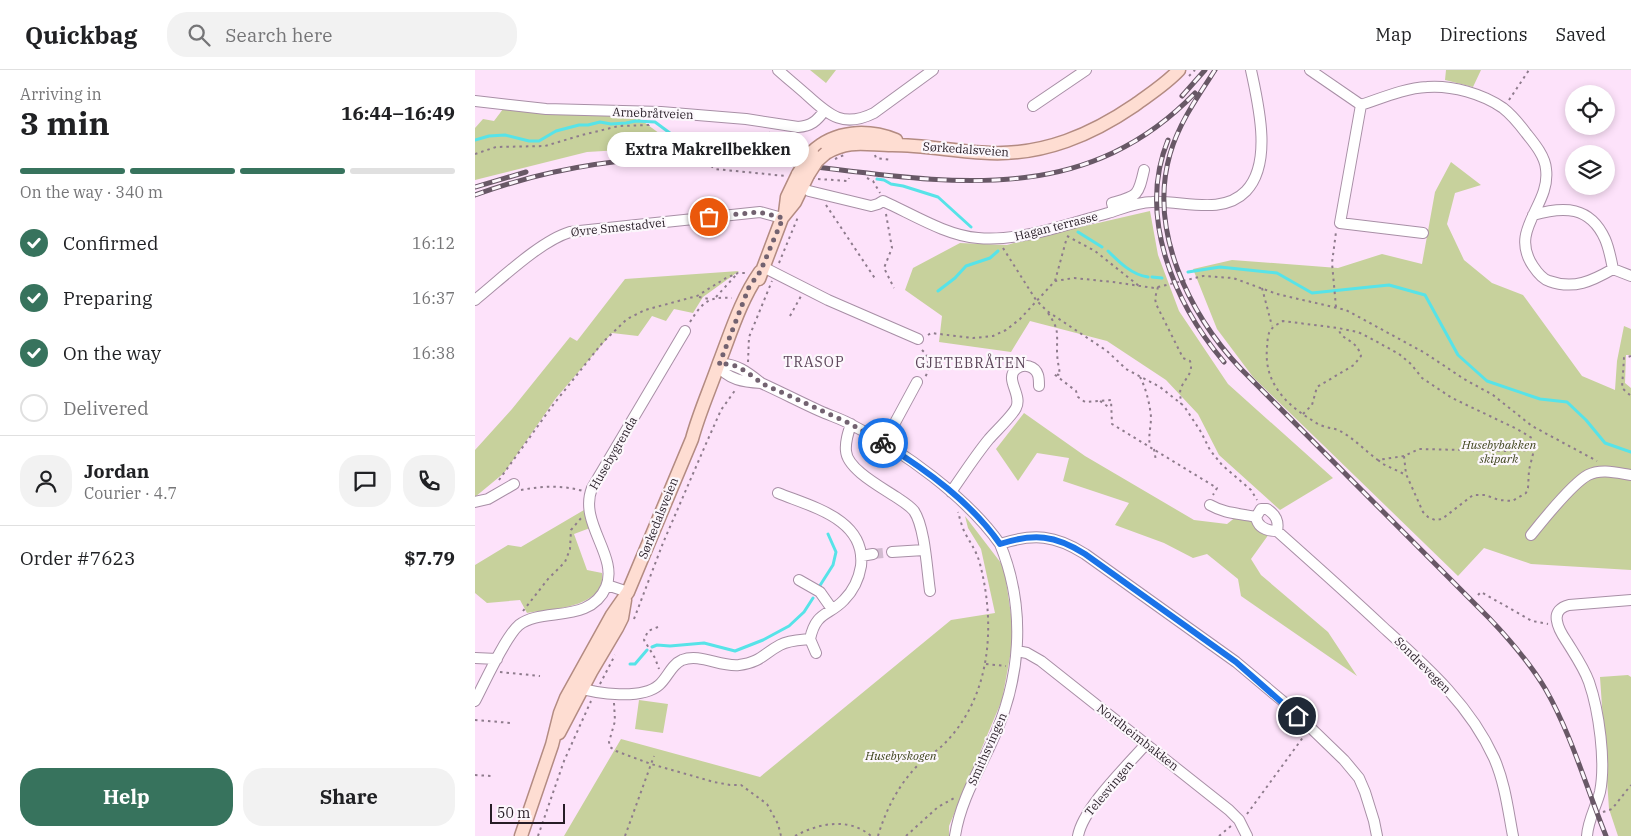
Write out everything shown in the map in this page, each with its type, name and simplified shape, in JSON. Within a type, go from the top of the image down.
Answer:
[{"type":"main road","name":"Sørkedalsveien","points":[[521,836],[552,745],[562,730],[577,687],[622,618],[627,595],[692,439],[699,415],[724,367],[749,287],[784,216],[787,197],[802,176],[826,153],[837,147],[852,143],[911,144],[1001,153],[1034,150],[1058,144],[1080,137],[1114,118],[1161,86],[1179,70]]},
{"type":"main road","name":"Sørkedalsveien","points":[[802,176],[812,152],[829,139],[852,134],[879,135],[911,144]]},
{"type":"street","points":[[778,70],[825,111],[832,116],[848,120],[860,119],[874,113],[933,70]]},
{"type":"street","points":[[1033,106],[1084,70]]},
{"type":"street","name":"Hagan terrasse","points":[[883,200],[956,234],[998,240],[1059,227],[1150,202],[1218,205],[1230,202],[1246,191],[1255,178],[1261,154],[1259,108],[1251,70]]},
{"type":"street","points":[[1310,70],[1361,105]]},
{"type":"street","points":[[1361,105],[1407,90],[1428,87],[1450,88],[1471,93],[1503,109],[1537,147],[1546,168],[1544,193],[1533,215],[1525,238],[1526,253],[1537,272],[1546,280],[1559,285],[1574,286],[1596,279],[1613,269]]},
{"type":"street","name":"Arnebråtveien","points":[[475,100],[546,109],[661,112],[746,119],[798,127],[815,122],[825,111]]},
{"type":"street","points":[[1361,105],[1340,222],[1423,233]]},
{"type":"street","name":"Hagan terrasse","points":[[1114,211],[1112,203],[1133,198],[1140,189],[1145,170]]},
{"type":"street","points":[[814,193],[871,206],[883,200]]},
{"type":"street","points":[[1533,215],[1549,210],[1569,210],[1590,218],[1598,225],[1606,240],[1613,269]]},
{"type":"street","name":"Øvre Smestadvei","points":[[475,300],[544,244],[570,232],[759,212],[784,216]]},
{"type":"street","points":[[1613,269],[1631,276]]},
{"type":"street","points":[[758,271],[775,273],[828,300],[918,339]]},
{"type":"street","name":"Husebygrenda","points":[[607,584],[609,576],[607,563],[589,510],[589,494],[685,331]]},
{"type":"street","points":[[951,492],[987,441],[1016,408],[1018,399],[1012,376],[1015,370],[1026,365],[1034,368],[1039,375],[1039,386]]},
{"type":"street","name":"Smithsvingen","points":[[724,367],[740,380],[761,383],[851,424],[884,444],[951,492],[978,517],[1000,544],[1011,574],[1015,594],[1018,629],[1015,667],[1001,722],[969,790],[955,836]]},
{"type":"street","points":[[884,444],[917,382]]},
{"type":"street","points":[[851,424],[847,438],[846,451],[848,460],[857,470],[913,510],[920,527],[930,591]]},
{"type":"street","points":[[1531,535],[1566,496],[1589,474],[1612,472],[1631,475]]},
{"type":"street","points":[[476,501],[517,487]]},
{"type":"street","points":[[778,494],[823,511],[842,522],[857,540],[861,556],[860,568],[852,591],[843,602],[824,613],[816,622],[810,639],[816,653]]},
{"type":"street","points":[[1210,505],[1220,511],[1232,514],[1259,513]]},
{"type":"street","name":"Sondrevegen","points":[[1277,531],[1276,517],[1267,509],[1259,513],[1257,523],[1270,531],[1277,531],[1405,647],[1458,700],[1473,721],[1495,760],[1506,796],[1513,836]]},
{"type":"street","points":[[1000,544],[1019,538],[1033,537],[1055,540],[1072,546],[1236,662],[1285,703],[1359,778],[1377,836]]},
{"type":"street","points":[[892,552],[924,550]]},
{"type":"street","points":[[861,556],[873,554]]},
{"type":"street","points":[[799,580],[820,592],[832,609]]},
{"type":"street","points":[[475,702],[510,636],[519,625],[534,619],[573,611],[590,605],[603,593],[607,584],[627,595]]},
{"type":"street","points":[[1587,836],[1588,825],[1600,791],[1601,746],[1590,685],[1583,667],[1558,625],[1557,615],[1565,606],[1631,600]]},
{"type":"street","points":[[577,687],[596,692],[636,694],[653,689],[663,681],[673,667],[683,660],[694,658],[728,666],[744,664],[757,661],[778,646],[810,639]]},
{"type":"street","name":"Nordheimbakken","points":[[1017,651],[1027,653],[1041,662],[1209,792],[1239,820],[1247,836]]},
{"type":"street","points":[[475,658],[497,659]]},
{"type":"street","name":"Telesvingen","points":[[1078,836],[1082,822],[1092,807],[1146,744]]},
{"type":"path","points":[[1503,109],[1529,70]]},
{"type":"path","points":[[475,154],[497,147],[545,146],[619,126],[649,125]]},
{"type":"path","points":[[768,145],[770,131]]},
{"type":"path","points":[[758,149],[735,146],[737,143],[799,148]]},
{"type":"path","points":[[877,158],[892,160]]},
{"type":"path","points":[[711,166],[715,169],[843,181],[849,178]]},
{"type":"path","points":[[867,178],[877,185],[883,200],[892,248],[884,268],[894,288]]},
{"type":"path","points":[[814,193],[876,280]]},
{"type":"path","points":[[745,367],[749,356],[749,337],[800,212]]},
{"type":"path","points":[[1336,307],[1332,264],[1335,237],[1340,222]]},
{"type":"path","points":[[1059,227],[1067,237],[1095,251],[1139,286]]},
{"type":"path","points":[[918,339],[931,333],[973,338],[993,336],[1006,330],[1020,319],[1055,280],[1067,237]]},
{"type":"path","points":[[998,240],[1036,300],[1047,311],[1107,351],[1126,369],[1159,388],[1181,404],[1201,432],[1210,450],[1222,465],[1251,490],[1259,513]]},
{"type":"path","points":[[499,481],[553,405],[603,342],[627,319],[645,310],[697,296],[738,273],[758,271]]},
{"type":"path","points":[[715,298],[738,273]]},
{"type":"path","points":[[1055,280],[1074,278],[1158,287],[1203,276],[1233,278],[1262,288],[1336,307],[1372,324],[1441,363],[1464,379],[1501,400],[1532,426],[1603,463]]},
{"type":"path","points":[[1158,287],[1155,298],[1156,304],[1183,358],[1190,361],[1191,365],[1190,374],[1180,389],[1181,404]]},
{"type":"path","points":[[1262,288],[1272,326],[1268,336],[1266,353],[1267,370],[1276,389],[1287,402],[1303,414],[1322,426],[1338,430],[1383,464],[1405,474]]},
{"type":"path","points":[[697,296],[709,299],[739,300]]},
{"type":"path","points":[[790,316],[800,298]]},
{"type":"path","points":[[685,331],[698,310],[709,299]]},
{"type":"path","points":[[1047,311],[1058,333],[1057,350],[1061,379]]},
{"type":"path","points":[[1272,326],[1283,321],[1358,332],[1399,354],[1411,364],[1422,378],[1452,398],[1517,428],[1532,438],[1535,443],[1526,493],[1512,501],[1499,500],[1485,495],[1473,495],[1442,519],[1435,520],[1423,512],[1405,474],[1403,456]]},
{"type":"path","points":[[1303,414],[1312,406],[1317,387],[1354,366],[1361,356],[1354,343],[1342,337],[1338,328]]},
{"type":"path","points":[[917,382],[925,378],[928,373],[926,354],[921,350]]},
{"type":"path","points":[[1631,356],[1624,358],[1622,388],[1631,396]]},
{"type":"path","points":[[1060,375],[1054,374],[1076,391],[1078,397],[1085,402],[1111,400],[1112,424],[1217,488],[1208,504],[1210,505]]},
{"type":"path","points":[[1141,378],[1145,387],[1151,418],[1149,431],[1150,447]]},
{"type":"path","points":[[1100,401],[1111,409]]},
{"type":"path","points":[[1377,460],[1403,456],[1419,448],[1505,451],[1534,450]]},
{"type":"path","points":[[1154,449],[1156,461]]},
{"type":"path","points":[[517,487],[564,487],[589,494]]},
{"type":"path","points":[[878,836],[883,819],[897,792],[919,764],[943,746],[964,721],[980,687],[986,664],[988,620],[980,564],[975,548],[965,532],[955,504]]},
{"type":"path","points":[[519,625],[519,618],[537,592],[565,562],[569,554],[571,530],[589,510]]},
{"type":"path","points":[[1479,595],[1481,592],[1532,622],[1558,625]]},
{"type":"path","points":[[658,627],[648,631],[644,640],[655,658],[663,681]]},
{"type":"path","points":[[986,664],[1015,667]]},
{"type":"path","points":[[492,670],[540,676]]},
{"type":"path","points":[[613,693],[615,721],[609,742],[610,747],[651,764],[714,782],[741,785],[767,804],[778,824],[781,836]]},
{"type":"path","points":[[475,720],[511,723]]},
{"type":"path","points":[[1219,836],[1249,813],[1310,728]]},
{"type":"path","points":[[625,836],[654,756]]},
{"type":"path","points":[[475,775],[491,776]]},
{"type":"path","points":[[1593,810],[1605,812],[1612,809],[1631,785]]},
{"type":"path","points":[[907,836],[938,807],[969,790]]},
{"type":"path","points":[[795,836],[824,825],[841,824],[856,827],[871,836]]},
{"type":"green space","points":[[810,70],[836,70],[826,83]]},
{"type":"green space","points":[[1446,70],[1481,70],[1473,87],[1445,80]]},
{"type":"green space","points":[[503,109],[637,117],[672,144],[671,147],[587,152],[475,180],[475,128],[483,119],[494,121]]},
{"type":"green space","name":"Husebybakken skipark","points":[[1451,162],[1481,185],[1455,193],[1447,224],[1464,260],[1492,283],[1523,295],[1582,376],[1615,390],[1617,361],[1624,326],[1631,329],[1631,355],[1626,355],[1625,383],[1631,388],[1631,570],[1531,564],[1484,548],[1458,576],[1253,377],[1217,329],[1193,269],[1232,260],[1338,268],[1382,254],[1422,264],[1435,192]]},
{"type":"green space","points":[[1150,211],[1158,255],[1179,311],[1228,384],[1333,478],[1280,510],[1219,455],[1198,414],[1166,380],[1107,341],[1030,321],[1011,352],[939,342],[942,316],[905,290],[913,268],[960,243],[1007,245],[1064,228],[1085,226]]},
{"type":"green space","points":[[739,271],[703,297],[693,313],[674,309],[666,321],[652,316],[638,336],[612,333],[556,398],[504,473],[475,497],[475,450],[512,409],[570,337],[577,341],[625,279]]},
{"type":"green space","points":[[1024,413],[1085,456],[1194,520],[1227,524],[1246,509],[1269,534],[1251,559],[1261,575],[1328,632],[1357,676],[1241,596],[1238,579],[1207,554],[1193,558],[1164,543],[1115,525],[1129,503],[1063,481],[1069,458],[1037,453],[1018,481],[996,449]]},
{"type":"green space","points":[[584,510],[590,528],[574,534],[587,570],[602,573],[601,585],[587,600],[563,608],[527,613],[520,600],[487,603],[475,593],[475,565],[508,545],[521,547]]},
{"type":"green space","name":"Husebyskogen","points":[[965,516],[1004,567],[1014,635],[1002,700],[949,826],[949,836],[564,836],[621,739],[760,777],[951,620],[995,613],[981,549],[968,528]]},
{"type":"green space","points":[[1628,675],[1631,677],[1631,836],[1618,836],[1609,809],[1600,677]]},
{"type":"green space","points":[[639,700],[668,704],[663,733],[635,729]]},
{"type":"waterway","points":[[475,140],[489,136],[505,135],[529,141],[539,141],[556,131],[579,125],[600,122],[611,124],[636,121],[655,122],[682,142]]},
{"type":"waterway","points":[[877,179],[938,197],[971,227]]},
{"type":"waterway","points":[[1078,232],[1102,247]]},
{"type":"waterway","points":[[938,291],[955,278],[966,266],[990,258],[998,251]]},
{"type":"waterway","points":[[1108,251],[1131,271],[1148,277]]},
{"type":"waterway","points":[[1188,272],[1220,267],[1277,273],[1312,293],[1389,285],[1425,295],[1458,355],[1487,381],[1540,399],[1567,402],[1586,420],[1605,443],[1631,452]]},
{"type":"waterway","points":[[1152,277],[1162,278]]},
{"type":"waterway","points":[[819,587],[833,565],[836,552],[828,534]]},
{"type":"waterway","points":[[652,647],[657,645],[670,646],[704,643],[735,651],[763,640],[789,626],[804,612],[813,598]]},
{"type":"waterway","points":[[630,664],[635,664],[647,650]]},
{"type":"tunnel","points":[[873,554],[892,552]]},
{"type":"railway","points":[[1182,96],[1205,70]]},
{"type":"railway","points":[[1215,70],[1178,131],[1170,154],[1165,183],[1165,212],[1169,241],[1178,270],[1190,297],[1205,323],[1241,369],[1489,618],[1526,661],[1546,690],[1564,725],[1606,836]]},
{"type":"railway","points":[[475,195],[504,185],[563,170],[623,161],[684,158],[715,158],[779,163],[906,177],[968,181],[1028,177],[1087,163],[1142,137],[1195,93]]},
{"type":"railway","points":[[1168,140],[1159,169],[1157,198],[1159,228],[1166,257],[1176,286],[1190,313],[1206,339],[1224,362]]},
{"type":"railway","points":[[475,187],[526,172]]},
{"type":"way so far","points":[[709,217],[759,212],[783,218],[760,272],[749,287],[719,365],[728,364],[733,366],[761,383],[821,412],[851,424],[883,443]]},
{"type":"place","name":"Extra Makrellbekken","points":[[709,217]]},
{"type":"district","name":"TRASOP","points":[[814,362]]},
{"type":"district","name":"GJETEBRÅTEN","points":[[971,363]]},
{"type":"route","points":[[883,443],[964,503],[989,528],[1000,544],[1019,538],[1033,537],[1065,542],[1072,546],[1236,662],[1285,703],[1297,716]]}]
